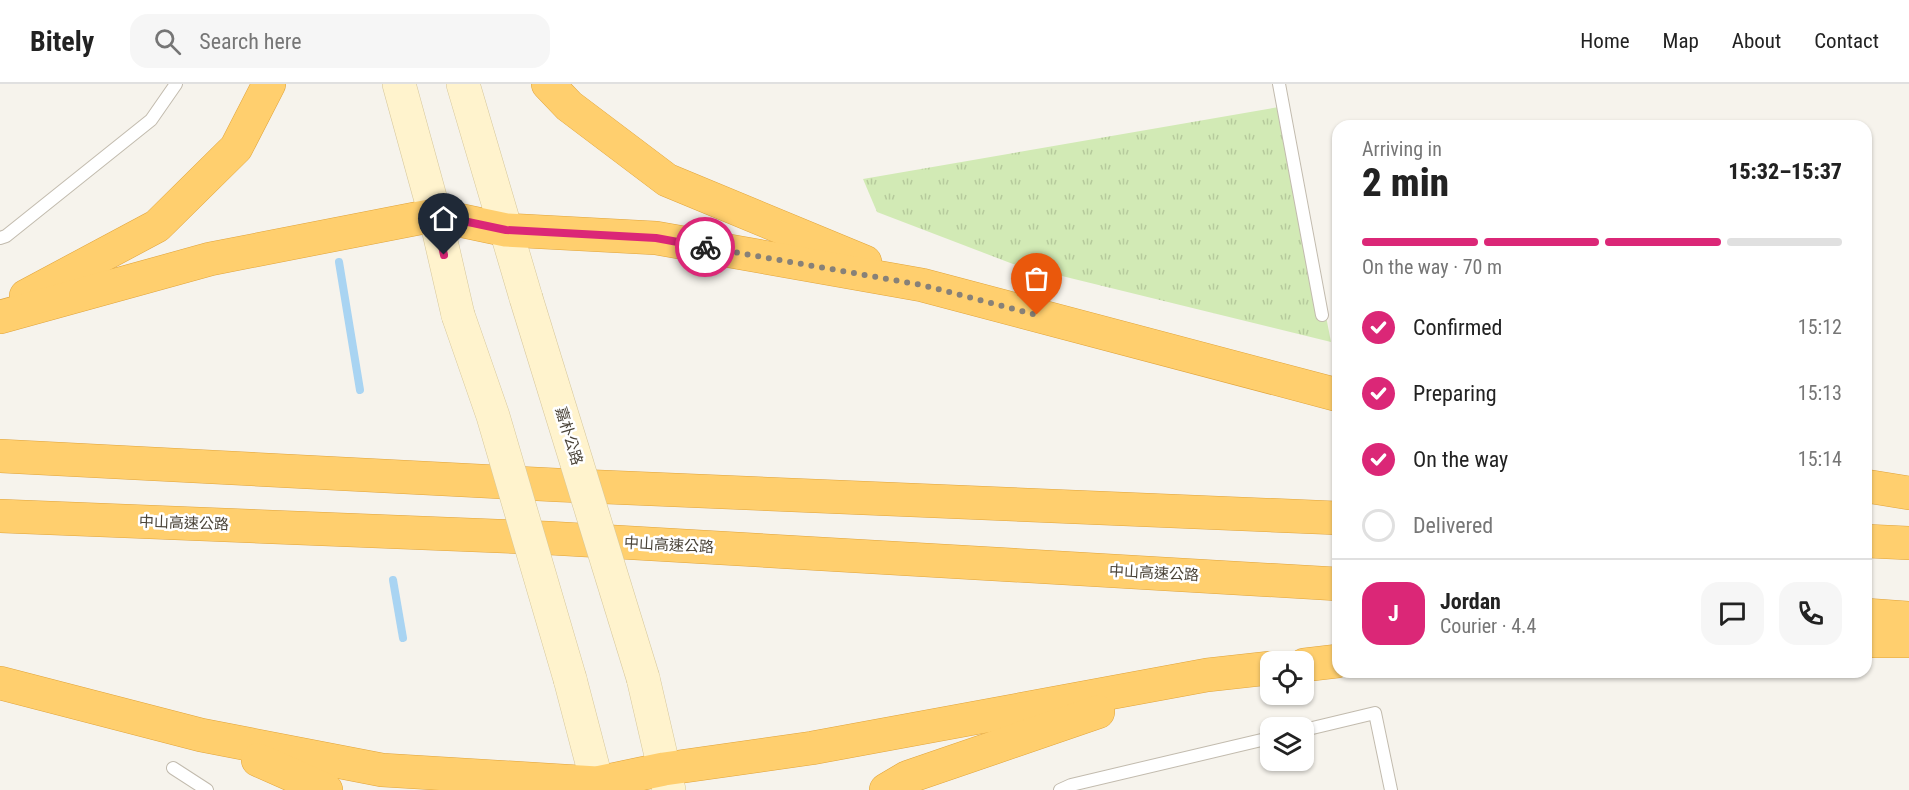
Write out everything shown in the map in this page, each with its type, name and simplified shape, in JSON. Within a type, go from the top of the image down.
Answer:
[{"type":"highway","points":[[0,310],[157,226],[236,148],[269,84]]},
{"type":"highway","points":[[548,84],[568,106],[667,180],[922,285]]},
{"type":"highway","points":[[0,317],[210,259],[435,215],[506,230],[656,238],[922,285],[1332,392]]},
{"type":"highway","points":[[0,456],[557,485],[1332,518]]},
{"type":"highway","points":[[1872,487],[1909,493]]},
{"type":"highway","name":"中山高速公路","points":[[0,516],[548,538],[1332,584]]},
{"type":"highway","points":[[1872,541],[1909,543]]},
{"type":"highway","points":[[1872,615],[1909,618]]},
{"type":"highway","points":[[1872,641],[1909,641]]},
{"type":"highway","points":[[1314,664],[1332,662]]},
{"type":"highway","points":[[0,683],[201,735],[382,770],[598,787],[666,779],[812,748],[1207,675],[1260,669]]},
{"type":"highway","points":[[886,790],[908,777],[1207,675]]},
{"type":"highway","points":[[201,735],[326,790]]},
{"type":"main road","points":[[399,84],[435,215],[458,315],[493,416],[570,679],[598,787]]},
{"type":"main road","name":"嘉朴公路","points":[[463,84],[526,298],[644,678],[666,779]]},
{"type":"lane","points":[[0,238],[6,236],[151,120],[176,84]]},
{"type":"lane","points":[[1279,84],[1322,315]]},
{"type":"lane","points":[[1314,728],[1375,713],[1391,790]]},
{"type":"lane","points":[[1060,790],[1071,785],[1260,740]]},
{"type":"lane","points":[[173,768],[207,790]]},
{"type":"green space","points":[[1285,106],[1331,342],[1013,264],[877,212],[863,179]]},
{"type":"waterway","points":[[339,262],[360,390]]},
{"type":"waterway","points":[[393,580],[403,638]]},
{"type":"way so far","points":[[705,247],[922,285],[1037,315]]},
{"type":"route","points":[[444,255],[435,215],[506,230],[656,238],[705,247]]}]
